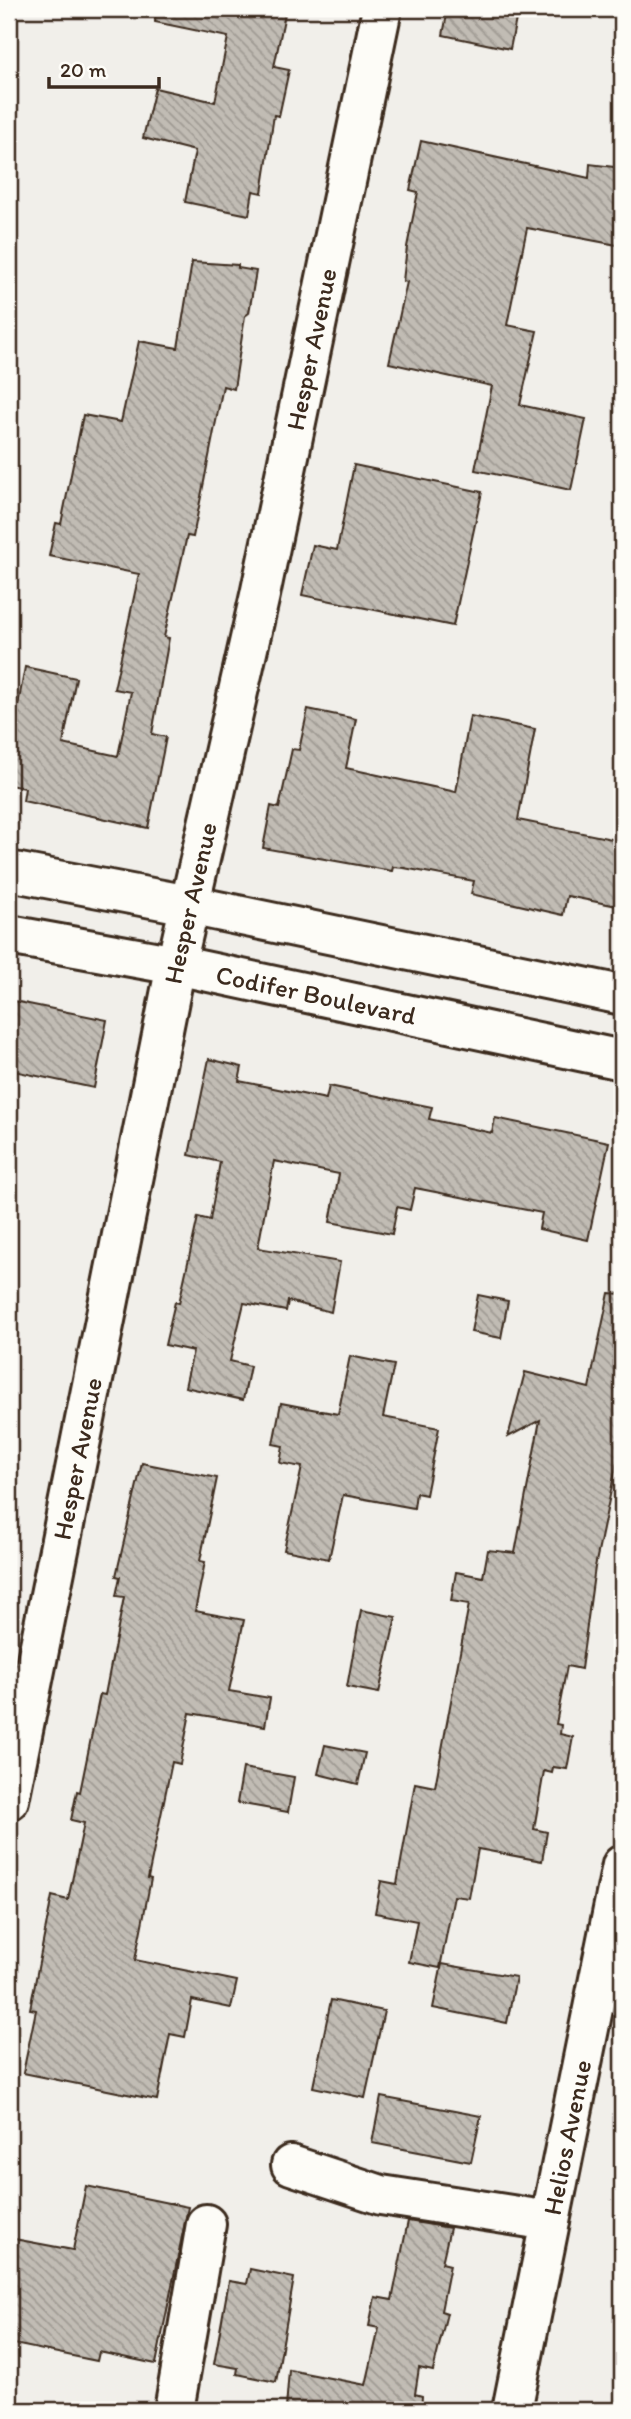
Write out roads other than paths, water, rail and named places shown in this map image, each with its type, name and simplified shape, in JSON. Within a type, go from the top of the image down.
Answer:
[{"type":"street","name":"Hesper Avenue","points":[[9,1800],[176,965],[260,595],[382,9]]},
{"type":"street","points":[[9,871],[189,905],[622,995]]},
{"type":"street","name":"Codifer Boulevard","points":[[9,935],[176,965],[622,1060]]},
{"type":"street","name":"Helios Avenue","points":[[512,2410],[622,1865]]},
{"type":"street","points":[[291,2165],[381,2196],[551,2221]]},
{"type":"street","points":[[174,2410],[206,2224]]}]
